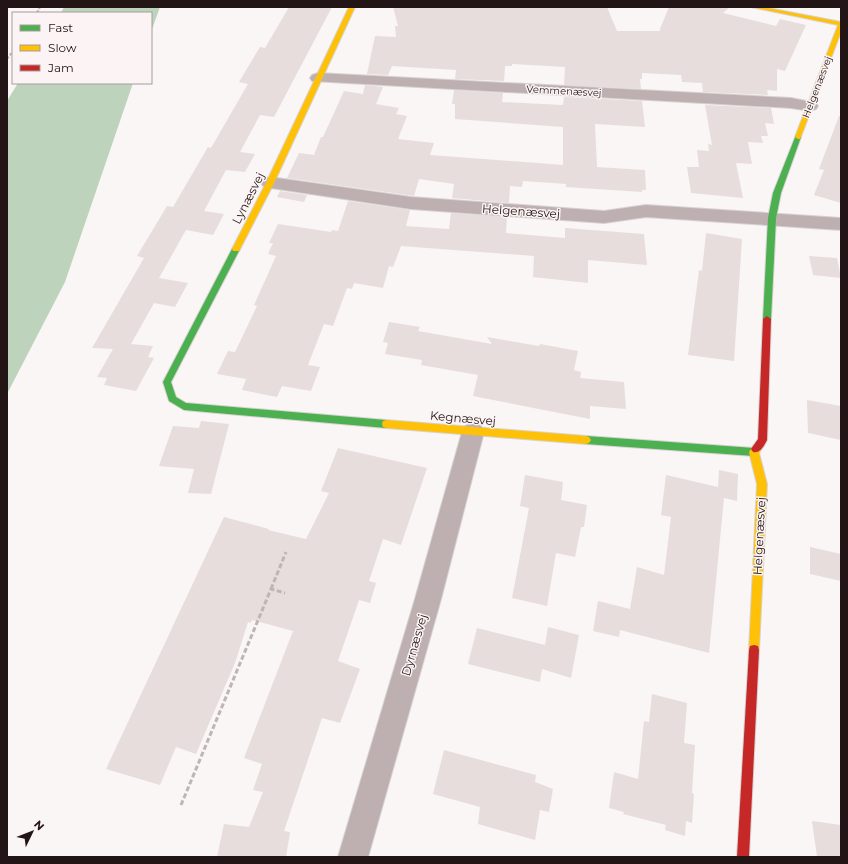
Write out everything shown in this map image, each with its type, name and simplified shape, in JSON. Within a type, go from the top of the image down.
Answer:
[{"type":"street","name":"Lynæsvej","points":[[172,399],[167,382],[270,183],[352,7]]},
{"type":"street","points":[[754,7],[841,24]]},
{"type":"street","name":"Helgenæsvej","points":[[743,857],[762,484],[754,452],[762,440],[772,218],[777,193],[841,24]]},
{"type":"street","name":"Vemmenæsvej","points":[[318,78],[775,102],[810,106]]},
{"type":"street","name":"Helgenæsvej","points":[[270,183],[411,202],[604,217],[646,211],[772,218]]},
{"type":"street","points":[[772,218],[841,224]]},
{"type":"street","name":"Kegnæsvej","points":[[172,399],[184,406],[473,432],[754,452]]},
{"type":"street","name":"Dyrnæsvej","points":[[353,857],[428,599],[473,432]]},
{"type":"path","points":[[181,805],[286,552]]},
{"type":"path","points":[[271,589],[285,593]]},
{"type":"shaded area","points":[[64,7],[160,7],[152,29],[152,12],[62,12]]},
{"type":"shaded area","points":[[17,84],[133,84],[65,282],[7,394],[7,101]]},
{"type":"building","points":[[289,7],[332,7],[274,117],[260,115],[240,152],[255,154],[245,172],[226,170],[204,211],[224,214],[213,235],[186,230],[159,278],[188,283],[175,307],[154,303],[131,344],[153,346],[148,357],[154,358],[136,391],[104,385],[107,378],[97,377],[113,349],[92,348],[144,258],[137,256],[167,206],[173,207],[208,147],[211,148],[248,84],[239,82],[260,47],[265,48]]},
{"type":"building","points":[[393,7],[607,7],[617,31],[660,31],[669,7],[730,7],[723,13],[776,26],[780,19],[806,25],[785,71],[777,69],[777,91],[767,90],[768,95],[703,92],[702,83],[682,82],[681,75],[642,73],[642,79],[640,79],[641,89],[564,85],[565,67],[512,64],[512,66],[505,66],[504,81],[455,79],[456,70],[392,66],[388,75],[367,74],[375,36],[396,37],[395,26],[398,26]]},
{"type":"building","points":[[365,85],[383,87],[376,104],[399,108],[396,114],[407,116],[398,139],[434,143],[430,155],[563,165],[563,127],[455,119],[455,104],[452,104],[454,90],[503,93],[502,102],[563,105],[564,97],[642,101],[645,127],[595,124],[597,167],[645,170],[646,190],[642,190],[642,192],[566,187],[566,184],[523,181],[522,187],[510,186],[509,203],[452,198],[454,184],[419,179],[414,196],[287,178],[299,153],[314,155],[321,137],[323,137],[344,91],[363,94]]},
{"type":"building","points":[[705,105],[771,108],[774,124],[765,123],[768,136],[761,136],[763,143],[748,142],[752,164],[736,163],[743,198],[691,193],[687,167],[699,167],[697,150],[709,151],[708,144],[712,145]]},
{"type":"building","points":[[839,116],[841,116],[841,203],[814,195],[824,170],[819,169]]},
{"type":"building","points":[[280,191],[307,195],[304,202],[277,197]]},
{"type":"building","points":[[348,201],[410,210],[406,226],[449,229],[451,213],[507,217],[506,233],[565,238],[565,228],[644,234],[647,265],[588,260],[588,283],[533,277],[534,256],[401,246],[393,267],[389,266],[383,288],[354,283],[352,289],[347,288],[333,326],[324,324],[308,365],[320,367],[311,391],[282,386],[277,397],[242,390],[246,379],[217,374],[228,351],[235,352],[257,306],[254,305],[276,256],[268,254],[273,243],[269,243],[278,224],[331,232],[332,230],[338,231]]},
{"type":"building","points":[[706,233],[742,239],[734,361],[688,355],[699,270],[702,271]]},
{"type":"building","points":[[809,256],[837,258],[841,278],[813,275]]},
{"type":"building","points":[[389,322],[420,327],[418,331],[492,344],[487,337],[578,351],[574,370],[581,372],[580,378],[624,382],[626,409],[590,406],[590,419],[473,396],[478,375],[421,365],[422,360],[385,354],[388,343],[383,342]]},
{"type":"building","points":[[807,400],[841,406],[841,440],[808,433]]},
{"type":"building","points":[[201,421],[229,424],[211,494],[188,493],[194,469],[159,466],[173,426],[199,428]]},
{"type":"building","points":[[338,448],[427,468],[401,545],[383,539],[369,581],[376,583],[370,603],[359,600],[338,661],[360,669],[340,723],[322,718],[284,831],[290,832],[286,857],[217,857],[224,824],[249,827],[263,792],[253,790],[262,764],[244,758],[293,631],[252,620],[251,623],[248,622],[235,663],[196,754],[176,747],[160,785],[106,769],[224,517],[306,539],[329,493],[321,491]]},
{"type":"building","points":[[719,470],[738,474],[737,501],[724,498],[709,653],[620,630],[619,637],[593,631],[598,601],[630,609],[637,567],[664,575],[671,517],[661,515],[666,475],[718,487]]},
{"type":"building","points":[[525,475],[563,482],[561,500],[587,505],[584,527],[581,527],[575,557],[556,553],[547,606],[512,598],[529,508],[520,506]]},
{"type":"building","points":[[810,547],[841,554],[841,581],[810,574]]},
{"type":"building","points":[[548,627],[579,635],[571,678],[542,669],[540,682],[468,664],[477,628],[545,645]]},
{"type":"building","points":[[652,694],[687,703],[684,743],[695,745],[692,823],[686,821],[685,836],[665,830],[666,825],[623,814],[624,812],[609,808],[614,772],[638,779],[644,721],[649,722]]},
{"type":"building","points":[[444,750],[536,775],[535,782],[553,789],[549,812],[540,810],[535,840],[478,824],[480,807],[433,794]]},
{"type":"building","points":[[812,821],[841,825],[841,857],[817,857]]},
{"type":"traffic: fast","points":[[767,319],[772,218],[777,193],[798,137]]},
{"type":"traffic: fast","points":[[236,249],[167,382],[172,399],[184,406],[386,424]]},
{"type":"traffic: fast","points":[[586,440],[754,452]]},
{"type":"traffic: slow","points":[[236,249],[270,183],[352,7]]},
{"type":"traffic: slow","points":[[754,7],[841,24],[798,137]]},
{"type":"traffic: slow","points":[[386,424],[586,440]]},
{"type":"traffic: slow","points":[[754,650],[762,484],[754,452],[756,449]]},
{"type":"traffic: jam","points":[[756,449],[762,440],[767,319]]},
{"type":"traffic: jam","points":[[743,857],[754,650]]}]
